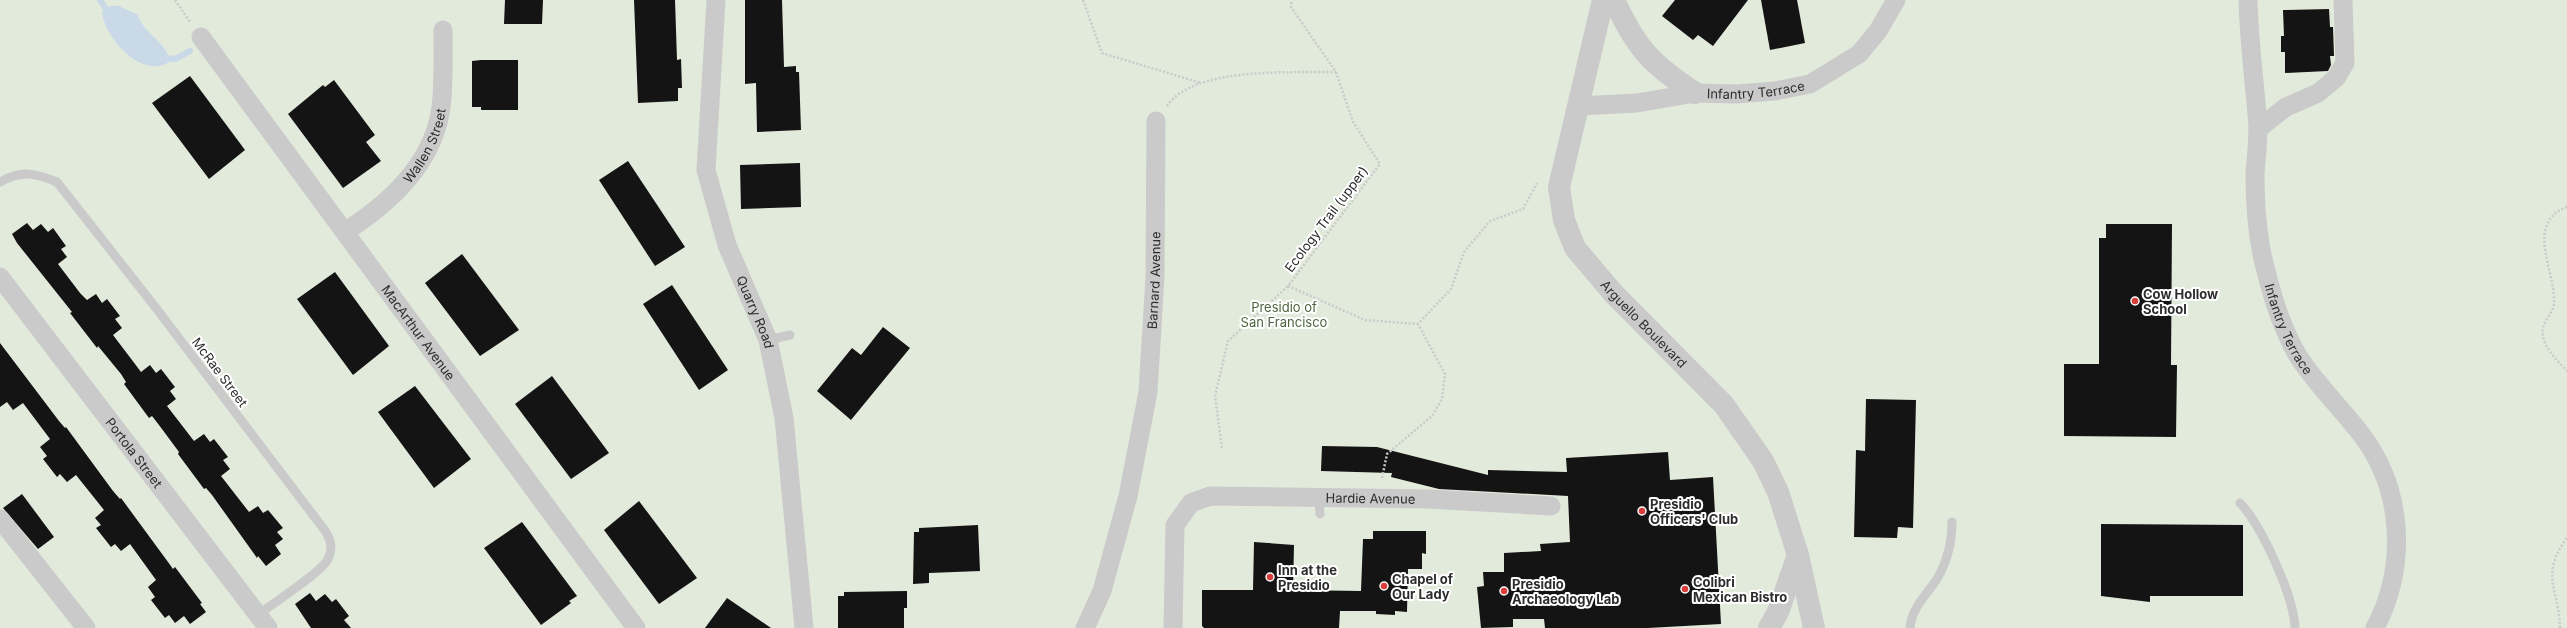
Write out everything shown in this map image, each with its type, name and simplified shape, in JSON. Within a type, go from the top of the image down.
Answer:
[{"type":"street","name":"Quarry Road","points":[[716,0],[706,170],[727,245],[768,340],[784,418],[804,628]]},
{"type":"street","name":"Arguello Boulevard","points":[[1602,0],[1579,106],[1563,163],[1559,186],[1564,220],[1575,248],[1613,293],[1724,405],[1763,461],[1778,492],[1798,556],[1814,628]]},
{"type":"street","points":[[1614,0],[1625,24],[1644,54],[1666,74],[1695,93]]},
{"type":"street","name":"Infantry Terrace","points":[[1579,106],[1637,103],[1695,93],[1768,92],[1810,84],[1859,54],[1878,32],[1896,0]]},
{"type":"street","name":"Infantry Terrace","points":[[2248,0],[2249,36],[2258,129],[2255,180],[2258,236],[2277,308],[2290,340],[2306,368],[2373,451],[2384,472],[2392,498],[2396,521],[2396,560],[2393,583],[2375,628]]},
{"type":"street","points":[[2258,129],[2286,107],[2318,93],[2336,78],[2345,63],[2343,0]]},
{"type":"street","name":"Wallen Street","points":[[346,231],[386,203],[422,160],[434,132],[441,107],[443,30]]},
{"type":"street","name":"MacArthur Avenue","points":[[201,37],[346,231],[636,628]]},
{"type":"street","name":"Barnard Avenue","points":[[1085,628],[1102,591],[1128,496],[1148,392],[1155,277],[1156,121]]},
{"type":"street","name":"Portola Street","points":[[0,277],[263,621]]},
{"type":"street","name":"Hardie Avenue","points":[[1173,628],[1175,525],[1191,503],[1210,496],[1319,506],[1378,499],[1551,506]]},
{"type":"street","points":[[0,519],[86,628]]},
{"type":"street","points":[[1769,628],[1778,612],[1798,556]]},
{"type":"lane","name":"McRae Street","points":[[0,182],[10,176],[35,173],[57,182],[156,308],[326,532],[331,541],[331,549],[323,566],[263,621]]},
{"type":"lane","points":[[768,340],[790,335]]},
{"type":"lane","points":[[2240,503],[2251,516],[2283,582],[2295,616],[2295,628]]},
{"type":"lane","points":[[1910,628],[1921,600],[1936,580],[1948,557],[1952,522]]},
{"type":"path","points":[[175,0],[201,37]]},
{"type":"path","points":[[1083,0],[1102,53],[1202,83]]},
{"type":"path","name":"Ecology Trail (upper)","points":[[1222,448],[1215,396],[1228,341],[1288,286],[1380,164],[1353,122],[1336,72],[1291,6],[1292,0]]},
{"type":"path","points":[[1156,121],[1173,96],[1202,83],[1239,74],[1336,72]]},
{"type":"path","points":[[1418,324],[1451,289],[1464,252],[1490,221],[1523,209],[1543,171],[1563,163]]},
{"type":"path","points":[[2567,207],[2559,210],[2547,226],[2544,238],[2554,286],[2554,305],[2545,320],[2543,336],[2552,354],[2567,371]]},
{"type":"path","points":[[1288,286],[1365,320],[1418,324]]},
{"type":"path","points":[[1378,499],[1387,454],[1432,416],[1442,399],[1445,374],[1418,324]]},
{"type":"path","points":[[2560,628],[2560,613],[2551,583],[2556,553],[2567,538]]},
{"type":"green space","name":"Presidio of San Francisco","points":[[0,0],[2567,0],[2567,628],[0,628]]},
{"type":"water","points":[[110,6],[119,6],[138,15],[145,28],[165,50],[169,62],[158,66],[147,65],[136,61],[126,53],[117,44],[104,22],[102,12]]},
{"type":"building","points":[[505,0],[543,0],[542,24],[504,24]]},
{"type":"building","points":[[634,0],[675,0],[677,60],[681,59],[682,88],[678,88],[678,101],[638,103]]},
{"type":"building","points":[[745,0],[782,0],[784,67],[796,66],[796,72],[799,72],[801,130],[757,132],[756,83],[745,84]]},
{"type":"building","points":[[1675,0],[1748,0],[1713,46],[1698,35],[1693,40],[1662,16]]},
{"type":"building","points":[[1761,0],[1797,0],[1805,43],[1770,50]]},
{"type":"building","points":[[2329,9],[2330,27],[2333,27],[2334,56],[2330,56],[2331,65],[2328,71],[2285,73],[2285,52],[2281,52],[2281,36],[2284,36],[2283,10]]},
{"type":"building","points":[[518,60],[518,110],[481,110],[481,107],[472,107],[472,61]]},
{"type":"building","points":[[190,76],[245,150],[209,179],[152,103]]},
{"type":"building","points":[[334,80],[375,135],[366,142],[381,161],[343,188],[288,114],[323,85],[325,87]]},
{"type":"building","points":[[628,161],[685,247],[655,266],[599,180]]},
{"type":"building","points":[[800,163],[801,207],[741,209],[740,165]]},
{"type":"building","points":[[27,223],[33,230],[41,224],[48,232],[53,228],[66,246],[61,249],[67,257],[58,264],[80,293],[87,300],[96,294],[102,303],[107,299],[120,316],[115,319],[122,328],[113,335],[141,372],[150,365],[156,373],[161,369],[175,387],[170,391],[176,399],[167,406],[194,441],[204,434],[210,442],[214,439],[228,457],[223,460],[230,469],[221,476],[249,512],[258,506],[263,513],[268,510],[283,528],[277,532],[283,539],[275,545],[281,554],[266,566],[258,556],[257,558],[212,495],[206,488],[204,489],[152,416],[149,418],[124,384],[126,382],[121,374],[98,346],[97,348],[70,313],[72,312],[17,243],[12,234]]},
{"type":"building","name":"Cow Hollow School","points":[[2106,224],[2172,224],[2171,365],[2177,365],[2176,437],[2064,436],[2064,364],[2099,364],[2099,238],[2106,238]]},
{"type":"building","points":[[462,254],[519,330],[480,356],[425,283]]},
{"type":"building","points":[[335,272],[389,346],[353,375],[297,299]]},
{"type":"building","points":[[672,285],[728,370],[699,390],[643,304]]},
{"type":"building","points":[[883,327],[910,348],[851,420],[817,391],[852,348],[861,355]]},
{"type":"building","points":[[0,343],[59,421],[65,428],[66,427],[113,491],[120,499],[121,498],[173,569],[175,567],[202,603],[200,604],[206,612],[190,624],[184,616],[175,623],[169,615],[165,618],[151,600],[155,597],[148,587],[156,580],[130,544],[121,551],[115,544],[111,547],[96,528],[101,525],[95,518],[104,510],[76,475],[67,482],[60,474],[57,477],[43,459],[47,456],[40,447],[50,439],[23,403],[13,410],[7,402],[0,407]]},
{"type":"building","points":[[552,376],[609,453],[571,479],[515,404]]},
{"type":"building","points":[[415,386],[471,459],[434,488],[378,412]]},
{"type":"building","points":[[1866,399],[1916,400],[1913,528],[1898,527],[1897,538],[1854,537],[1856,450],[1865,451]]},
{"type":"building","name":"Presidio Officers' Club","points":[[1322,446],[1377,447],[1488,475],[1488,470],[1567,472],[1566,458],[1668,452],[1670,480],[1713,477],[1721,624],[1648,628],[1545,628],[1544,619],[1513,619],[1513,627],[1481,628],[1477,587],[1484,586],[1483,572],[1504,572],[1504,553],[1541,551],[1540,544],[1570,542],[1568,496],[1439,489],[1391,477],[1392,473],[1321,471]]},
{"type":"building","points":[[22,494],[54,537],[38,549],[3,508]]},
{"type":"building","points":[[639,501],[697,578],[659,604],[604,530]]},
{"type":"building","points":[[522,522],[577,596],[569,601],[571,603],[541,625],[484,548]]},
{"type":"building","points":[[2101,524],[2243,525],[2243,596],[2150,596],[2150,602],[2101,596]]},
{"type":"building","points":[[978,525],[980,571],[929,573],[929,583],[913,584],[914,532],[919,532],[919,528]]},
{"type":"building","points":[[1373,531],[1426,531],[1426,554],[1422,553],[1422,569],[1408,569],[1407,612],[1395,611],[1395,615],[1376,614],[1376,611],[1340,611],[1339,628],[1204,628],[1202,626],[1202,590],[1253,590],[1254,542],[1294,545],[1293,590],[1361,591],[1363,539],[1373,539]]},
{"type":"building","points":[[907,591],[907,608],[904,608],[904,628],[838,628],[838,596],[844,596],[844,592]]},
{"type":"building","points":[[310,593],[316,601],[325,594],[332,602],[336,599],[349,616],[344,620],[351,628],[311,628],[295,604]]},
{"type":"building","points":[[727,598],[771,628],[705,628]]},
{"type":"waterway","points":[[100,0],[110,15]]},
{"type":"waterway","points":[[163,58],[175,59],[190,51]]},
{"type":"place","name":"Cow Hollow School","points":[[2135,301]]},
{"type":"place","name":"Presidio Officers' Club","points":[[1642,511]]},
{"type":"place","name":"Inn at the Presidio","points":[[1270,577]]},
{"type":"place","name":"Chapel of Our Lady","points":[[1384,586]]},
{"type":"place","name":"Colibri Mexican Bistro","points":[[1685,589]]},
{"type":"place","name":"Presidio Archaeology Lab","points":[[1504,591]]}]
